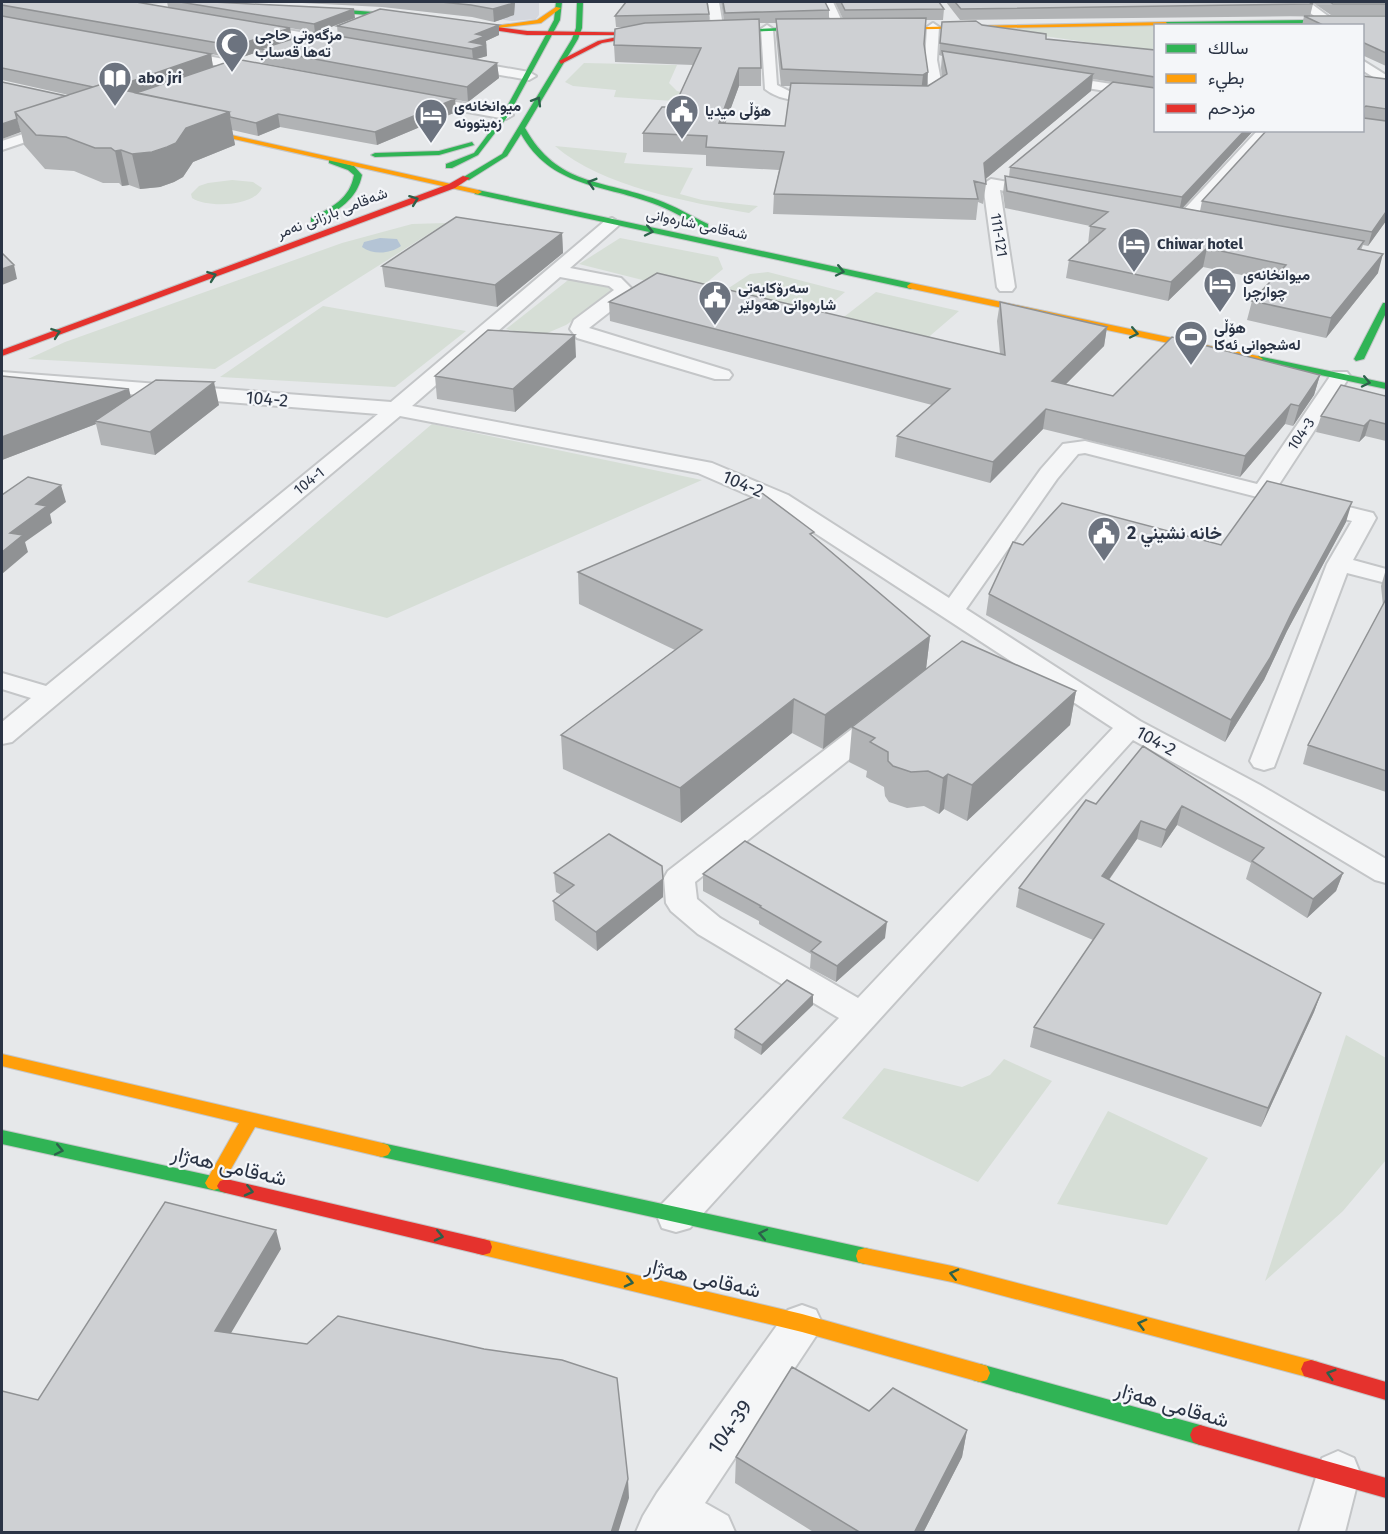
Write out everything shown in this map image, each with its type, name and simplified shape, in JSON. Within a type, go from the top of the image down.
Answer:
[{"type":"main road","points":[[80,4],[114,2],[167,7]]},
{"type":"main road","points":[[559,5],[548,20],[503,28],[550,35],[575,30],[668,30]]},
{"type":"main road","name":"شەقامی بارزانی نەمر","points":[[392,190],[476,154],[506,115],[529,76],[550,35],[559,5]]},
{"type":"main road","points":[[292,7],[381,13],[426,19]]},
{"type":"main road","points":[[580,7],[601,25],[647,30]]},
{"type":"main road","name":"شەقامی بارزانی نەمر","points":[[2,353],[452,186],[474,175],[505,155],[561,62],[575,30],[580,7]]},
{"type":"main road","points":[[975,27],[1017,12]]},
{"type":"main road","points":[[1022,25],[1064,12]]},
{"type":"main road","points":[[1306,24],[1386,21]]},
{"type":"main road","points":[[700,29],[933,27],[953,22],[975,27],[1154,25]]},
{"type":"main road","points":[[561,62],[599,41],[647,30]]},
{"type":"main road","name":"شەقامی شارەوانی","points":[[492,179],[178,121],[602,221],[1349,364],[1377,363]]},
{"type":"main road","name":"شەقامی شارەوانی","points":[[521,127],[529,150],[546,164],[583,180],[655,201],[711,227],[648,213]]},
{"type":"main road","points":[[362,155],[417,155],[449,152],[466,147],[496,128]]},
{"type":"main road","name":"شەقامی بارزانی نەمر","points":[[316,155],[351,168],[358,175],[358,183],[356,191],[347,201],[309,222],[358,203]]},
{"type":"main road","points":[[478,206],[520,206],[602,221]]},
{"type":"main road","points":[[308,240],[420,213]]},
{"type":"main road","points":[[1349,364],[1386,305]]},
{"type":"main road","name":"شەقامی شارەوانی","points":[[1349,364],[1386,386]]},
{"type":"main road","points":[[2,1060],[250,1120],[676,1216],[952,1274],[1324,1371],[1386,1391]]},
{"type":"main road","points":[[214,1183],[250,1120]]},
{"type":"main road","name":"شەقامی هەژار","points":[[2,1137],[214,1183],[802,1323],[1386,1488]]},
{"type":"street","points":[[713,2],[717,26]]},
{"type":"street","points":[[828,2],[839,28]]},
{"type":"street","points":[[1302,2],[1330,22]]},
{"type":"street","points":[[285,48],[315,39],[381,13]]},
{"type":"street","points":[[236,25],[350,45]]},
{"type":"street","points":[[994,26],[981,30],[1038,40]]},
{"type":"street","points":[[890,97],[925,98],[936,91],[937,60],[933,27]]},
{"type":"street","points":[[767,29],[770,86],[774,91],[789,94],[844,96]]},
{"type":"street","points":[[165,52],[278,73]]},
{"type":"street","points":[[213,73],[265,55]]},
{"type":"street","points":[[444,61],[529,76]]},
{"type":"street","points":[[1364,65],[1386,81]]},
{"type":"street","points":[[1036,76],[1154,95]]},
{"type":"street","points":[[1371,87],[1386,90]]},
{"type":"street","points":[[1089,102],[1106,88]]},
{"type":"street","points":[[402,96],[506,115]]},
{"type":"street","points":[[2,146],[68,123]]},
{"type":"street","points":[[1207,224],[1179,218],[1264,132]]},
{"type":"street","points":[[991,184],[1008,169]]},
{"type":"street","points":[[991,184],[1059,196]]},
{"type":"street","name":"111-121","points":[[991,184],[1005,287]]},
{"type":"street","name":"104-1","points":[[2,736],[396,409],[555,271],[602,221]]},
{"type":"street","points":[[555,271],[615,282],[623,289],[620,295],[581,324],[579,329],[584,334],[722,375]]},
{"type":"street","name":"104-3","points":[[1263,492],[1349,364]]},
{"type":"street","name":"104-2","points":[[2,378],[396,409],[704,468],[780,500],[953,610],[1130,727],[1250,792],[1386,873]]},
{"type":"street","points":[[953,610],[1049,474],[1071,449],[1085,447],[1365,518],[1339,564],[1264,761]]},
{"type":"street","points":[[1339,564],[1386,576]]},
{"type":"street","points":[[964,654],[990,634]]},
{"type":"street","points":[[2,681],[50,695]]},
{"type":"street","points":[[862,1016],[709,926],[682,903],[679,878],[900,705]]},
{"type":"street","points":[[676,1216],[1130,727]]},
{"type":"street","name":"104-39","points":[[666,1521],[802,1323]]},
{"type":"street","points":[[1322,1533],[1338,1473]]},
{"type":"street","points":[[666,1521],[712,1533]]},
{"type":"shaded area","points":[[341,2],[539,2],[539,15],[536,19],[512,21],[407,6]]},
{"type":"shaded area","points":[[1293,23],[1294,24],[1232,24]]},
{"type":"shaded area","points":[[1154,25],[1154,52],[989,28]]},
{"type":"shaded area","points":[[584,63],[677,65],[669,83],[677,91],[702,97],[688,102],[614,97],[616,90],[573,86],[565,82]]},
{"type":"shaded area","points":[[555,146],[627,153],[624,163],[693,168],[680,194],[702,200],[758,206],[749,213],[647,191],[597,172],[574,160]]},
{"type":"shaded area","points":[[232,180],[253,182],[262,188],[250,199],[230,204],[208,203],[192,198],[191,194],[199,186]]},
{"type":"shaded area","points":[[446,223],[215,369],[28,359],[65,342],[342,243],[412,224]]},
{"type":"shaded area","points":[[620,238],[718,257],[723,269],[694,293],[579,264]]},
{"type":"shaded area","points":[[768,272],[845,292],[809,322],[715,297],[750,274]]},
{"type":"shaded area","points":[[572,277],[613,289],[608,296],[566,325],[538,337],[506,329]]},
{"type":"shaded area","points":[[876,292],[959,311],[917,347],[831,327]]},
{"type":"shaded area","points":[[323,306],[466,331],[395,387],[220,377]]},
{"type":"shaded area","points":[[432,424],[702,480],[387,618],[247,582]]},
{"type":"shaded area","points":[[1346,1035],[1386,1058],[1386,1160],[1343,1211],[1265,1281]]},
{"type":"shaded area","points":[[1004,1059],[1052,1081],[978,1182],[842,1118],[884,1068],[962,1087],[990,1075]]},
{"type":"shaded area","points":[[1108,1111],[1208,1158],[1167,1225],[1057,1204]]},
{"type":"water","points":[[380,238],[397,239],[401,246],[392,251],[382,252],[366,250],[362,247],[364,242]]},
{"type":"building","points":[[2,2],[136,2],[290,28],[235,46],[2,5]]},
{"type":"building","points":[[180,2],[213,2],[354,9],[314,24]]},
{"type":"building","points":[[441,2],[514,2],[514,3],[493,9]]},
{"type":"building","points":[[626,2],[707,2],[709,14],[615,16]]},
{"type":"building","points":[[723,2],[825,2],[829,10],[725,13]]},
{"type":"building","points":[[841,2],[939,2],[944,9],[845,10]]},
{"type":"building","points":[[955,2],[1309,2],[1313,4],[961,9]]},
{"type":"building","points":[[1330,2],[1386,2],[1386,4],[1333,4]]},
{"type":"building","points":[[380,9],[499,25],[476,34],[485,36],[470,42],[486,45],[472,49],[337,26]]},
{"type":"building","points":[[2,16],[211,54],[112,88],[99,85],[93,87],[2,68]]},
{"type":"building","points":[[1304,16],[1386,16],[1386,53],[1364,43],[1364,24],[1321,24]]},
{"type":"building","points":[[926,18],[924,44],[928,72],[923,75],[782,69],[776,19]]},
{"type":"building","points":[[759,19],[761,68],[739,68],[719,123],[785,126],[791,83],[928,86],[947,74],[942,51],[1093,74],[984,163],[986,184],[974,181],[978,199],[774,194],[784,152],[706,147],[707,136],[643,133],[662,107],[674,107],[701,48],[614,45],[615,29],[645,23]]},
{"type":"building","points":[[976,21],[982,25],[1046,34],[1046,39],[1154,50],[1154,77],[940,43],[942,22]]},
{"type":"building","points":[[315,32],[497,63],[467,87],[260,49]]},
{"type":"building","points":[[236,59],[455,99],[375,132],[278,114],[256,123],[230,117],[229,112],[136,93]]},
{"type":"building","points":[[1364,76],[1386,79],[1386,109],[1364,107]]},
{"type":"building","points":[[2,82],[66,96],[15,112],[17,119],[2,124]]},
{"type":"building","points":[[1113,82],[1154,88],[1154,132],[1243,132],[1182,197],[1010,167]]},
{"type":"building","points":[[99,85],[229,112],[186,128],[176,143],[167,147],[152,152],[132,154],[111,148],[95,148],[66,137],[36,135],[15,112]]},
{"type":"building","points":[[1364,118],[1386,121],[1386,212],[1372,232],[1202,201],[1265,132],[1364,132]]},
{"type":"building","points":[[1005,176],[1364,241],[1358,249],[1383,254],[1331,318],[1252,301],[1286,265],[1207,248],[1171,282],[1069,260],[1105,229],[1090,226],[1108,212],[1007,191]]},
{"type":"building","points":[[456,217],[562,233],[495,285],[382,266]]},
{"type":"building","points":[[2,253],[14,265],[2,269]]},
{"type":"building","points":[[657,273],[1005,355],[1000,302],[1107,327],[1052,381],[1113,396],[1172,337],[1320,375],[1299,406],[1291,404],[1245,456],[1046,409],[993,462],[897,436],[950,389],[609,302]]},
{"type":"building","points":[[488,330],[575,335],[513,389],[435,376]]},
{"type":"building","points":[[2,376],[129,389],[2,437]]},
{"type":"building","points":[[156,380],[214,382],[150,432],[95,421]]},
{"type":"building","points":[[1341,385],[1385,396],[1386,394],[1386,424],[1370,420],[1364,426],[1321,416]]},
{"type":"building","points":[[28,477],[61,485],[36,504],[47,506],[10,533],[23,535],[2,552],[2,495]]},
{"type":"building","points":[[1267,481],[1352,502],[1293,610],[1270,658],[1231,720],[989,594],[1013,542],[1023,545],[1062,503],[1221,545]]},
{"type":"building","points":[[762,493],[814,532],[810,534],[930,636],[825,715],[794,699],[680,788],[561,735],[702,630],[578,572]]},
{"type":"building","points":[[1386,599],[1386,771],[1308,745]]},
{"type":"building","points":[[962,641],[1076,691],[972,785],[948,774],[943,778],[928,771],[911,772],[893,766],[888,761],[888,752],[870,742],[875,738],[852,727]]},
{"type":"building","points":[[1143,746],[1343,873],[1313,899],[1252,861],[1264,848],[1182,806],[1166,830],[1141,821],[1102,876],[1321,993],[1268,1108],[1034,1027],[1104,924],[1019,888],[1086,800],[1096,804]]},
{"type":"building","points":[[609,834],[662,866],[663,879],[596,932],[553,901],[574,885],[554,873]]},
{"type":"building","points":[[745,841],[887,922],[837,966],[811,951],[821,942],[703,874]]},
{"type":"building","points":[[787,980],[813,995],[762,1045],[735,1029]]},
{"type":"building","points":[[165,1202],[276,1230],[215,1331],[307,1344],[338,1316],[484,1349],[562,1360],[617,1378],[628,1479],[611,1533],[2,1533],[2,1391],[38,1400]]},
{"type":"building","points":[[792,1367],[869,1411],[893,1388],[967,1430],[914,1533],[861,1533],[736,1457]]},
{"type":"traffic: fast","points":[[449,166],[476,154],[506,115],[557,20],[559,2]]},
{"type":"traffic: fast","points":[[466,178],[505,155],[575,39],[579,28],[580,2]]},
{"type":"traffic: fast","points":[[308,8],[415,17]]},
{"type":"traffic: fast","points":[[1166,24],[1386,21]]},
{"type":"traffic: fast","points":[[716,31],[821,28]]},
{"type":"traffic: fast","points":[[521,127],[532,147],[545,161],[561,172],[596,185],[655,201],[705,226]]},
{"type":"traffic: fast","points":[[375,155],[439,153],[472,144]]},
{"type":"traffic: fast","points":[[314,220],[343,203],[356,184],[358,175],[351,168],[332,161]]},
{"type":"traffic: fast","points":[[478,192],[911,286]]},
{"type":"traffic: fast","points":[[1359,359],[1386,305]]},
{"type":"traffic: fast","points":[[1258,359],[1386,386]]},
{"type":"traffic: fast","points":[[2,1137],[226,1186]]},
{"type":"traffic: fast","points":[[382,1150],[865,1256]]},
{"type":"traffic: fast","points":[[980,1373],[1200,1435]]},
{"type":"traffic: slow","points":[[96,3],[167,2]]},
{"type":"traffic: slow","points":[[498,26],[539,22],[558,8]]},
{"type":"traffic: slow","points":[[881,28],[1154,24]]},
{"type":"traffic: slow","points":[[191,128],[478,192]]},
{"type":"traffic: slow","points":[[911,286],[1258,359]]},
{"type":"traffic: slow","points":[[2,1060],[382,1150]]},
{"type":"traffic: slow","points":[[214,1183],[250,1120]]},
{"type":"traffic: slow","points":[[483,1247],[802,1323],[980,1373]]},
{"type":"traffic: slow","points":[[865,1256],[952,1274],[1311,1369]]},
{"type":"traffic: jam","points":[[459,23],[527,33],[656,33]]},
{"type":"traffic: jam","points":[[561,62],[600,42],[644,33]]},
{"type":"traffic: jam","points":[[2,353],[452,186],[466,178]]},
{"type":"traffic: jam","points":[[226,1186],[483,1247]]},
{"type":"traffic: jam","points":[[1311,1369],[1386,1391]]},
{"type":"traffic: jam","points":[[1200,1435],[1386,1488]]},
{"type":"place","name":"مزگەوتی حاجی تەها قەساب","points":[[232,73]]},
{"type":"place","name":"abo jri","points":[[115,107]]},
{"type":"place","name":"هۆڵی میدیا","points":[[682,140]]},
{"type":"place","name":"میوانخانەی زەیتوونە","points":[[431,144]]},
{"type":"place","name":"Chiwar hotel","points":[[1134,273]]},
{"type":"place","name":"میوانخانەی چوارچرا","points":[[1220,313]]},
{"type":"place","name":"سەرۆکایەتی شارەوانی هەولێر","points":[[715,326]]},
{"type":"place","name":"هۆڵی لەشجوانی ئەکا","points":[[1191,366]]},
{"type":"place","name":"خانه نشيني 2","points":[[1104,562]]}]
